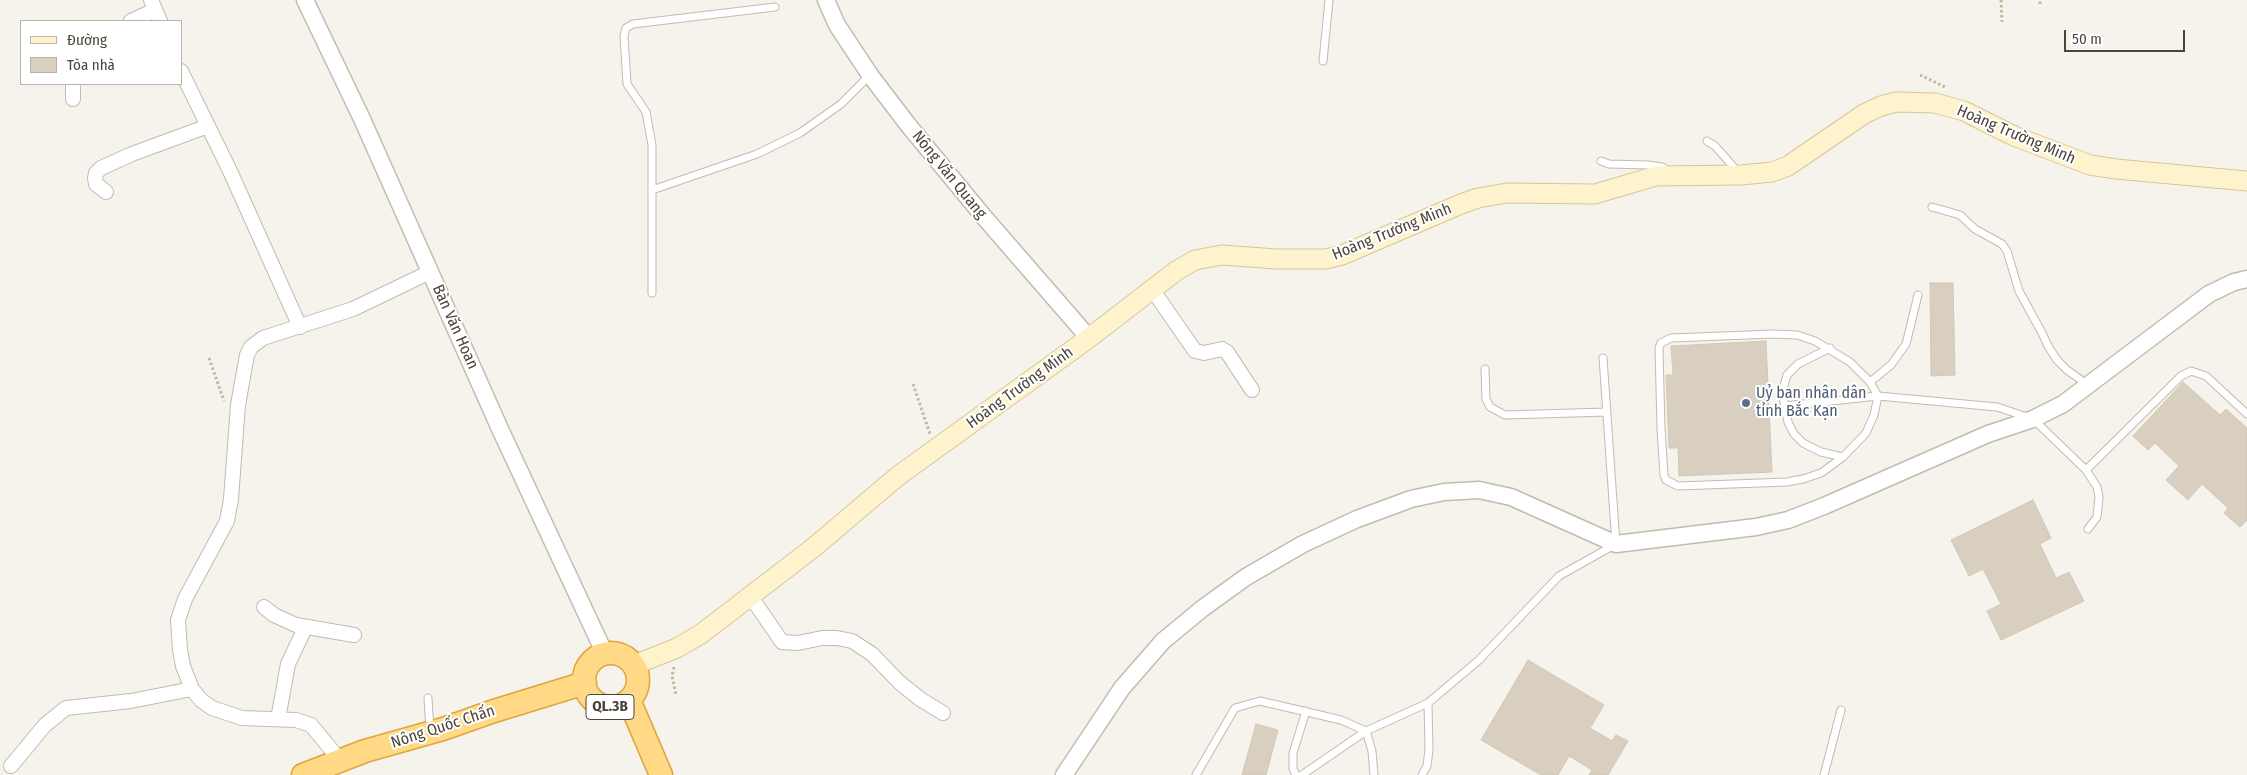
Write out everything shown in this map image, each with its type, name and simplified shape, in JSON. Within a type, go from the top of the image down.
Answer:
[{"type":"highway","points":[[605,654],[621,655],[634,665]]},
{"type":"highway","name":"QL.3B","points":[[605,654],[592,662],[587,668],[584,683],[587,692],[593,700],[602,705],[611,707],[620,705],[629,700],[635,693],[638,683],[634,665]]},
{"type":"highway","name":"Nông Quốc Chấn","points":[[303,775],[339,759],[437,732],[494,711],[584,683]]},
{"type":"highway","name":"QL.3B","points":[[629,700],[661,775]]},
{"type":"main road","name":"Hoàng Trường Minh","points":[[634,665],[676,648],[701,634],[936,448],[1089,338],[1152,289],[1195,260],[1209,256],[1240,255],[1276,259],[1326,259],[1342,255],[1478,198],[1507,193],[1595,194],[1656,176],[1674,174],[1740,175],[1772,172],[1788,166],[1864,114],[1881,106],[1896,102],[1935,103],[1964,111],[2022,140],[2090,165],[2247,181]]},
{"type":"street","name":"Bàn Văn Hoan","points":[[304,0],[362,119],[605,654]]},
{"type":"street","name":"Nông Văn Quang","points":[[826,0],[837,24],[870,75],[984,218],[1089,338]]},
{"type":"street","points":[[133,20],[156,10]]},
{"type":"street","points":[[182,73],[300,327]]},
{"type":"street","points":[[73,85],[73,99]]},
{"type":"street","points":[[106,192],[96,184],[95,178],[101,168],[132,154],[208,126]]},
{"type":"street","points":[[339,759],[311,725],[296,720],[242,718],[212,708],[192,689],[180,650],[178,620],[185,599],[227,521],[231,499],[238,405],[247,355],[256,342],[353,309],[430,272]]},
{"type":"street","points":[[1064,775],[1122,688],[1163,641],[1203,608],[1246,577],[1303,544],[1357,519],[1411,499],[1444,492],[1478,490],[1511,496],[1616,544],[1756,527],[1788,520],[1824,506],[1946,451],[1988,434],[2033,420],[2062,404],[2209,294],[2247,278]]},
{"type":"street","points":[[1152,289],[1195,351],[1204,352],[1222,349],[1227,352],[1252,390]]},
{"type":"street","points":[[751,596],[782,642],[798,643],[822,638],[852,641],[872,654],[899,682],[920,699],[943,713]]},
{"type":"street","points":[[264,607],[286,622],[305,628],[354,635]]},
{"type":"street","points":[[278,719],[288,664],[305,628]]},
{"type":"street","points":[[11,766],[45,725],[66,708],[131,701],[192,689]]},
{"type":"lane","points":[[1323,61],[1329,0]]},
{"type":"lane","points":[[652,293],[652,145],[646,112],[627,84],[624,36],[626,28],[633,24],[775,7]]},
{"type":"lane","points":[[652,190],[757,154],[800,133],[841,104],[870,75]]},
{"type":"lane","points":[[1707,141],[1715,146],[1740,175]]},
{"type":"lane","points":[[1601,161],[1609,164],[1662,167],[1674,174]]},
{"type":"lane","points":[[1932,207],[1951,210],[1960,215],[1975,229],[2002,244],[2009,258],[2019,291],[2056,360],[2088,385]]},
{"type":"lane","points":[[1870,382],[1891,365],[1906,344],[1918,295]]},
{"type":"lane","points":[[1797,335],[1816,340],[1830,348],[1850,362],[1870,382],[1878,396],[1874,416],[1866,433],[1843,457],[1820,473],[1787,482],[1678,486],[1666,480],[1664,474],[1659,348],[1664,340],[1797,335]]},
{"type":"lane","points":[[1830,348],[1798,364],[1787,375],[1782,392],[1788,422],[1794,434],[1803,443],[1821,452],[1843,457]]},
{"type":"lane","points":[[1302,775],[1366,731],[1428,703],[1480,660],[1559,576],[1616,544],[1603,358]]},
{"type":"lane","points":[[1485,369],[1486,399],[1490,407],[1505,416],[1607,412]]},
{"type":"lane","points":[[2086,470],[2181,376],[2191,371],[2206,376],[2247,414]]},
{"type":"lane","points":[[1784,406],[1878,396],[1996,407],[2033,420],[2086,470],[2097,487],[2100,497],[2096,517],[2088,529]]},
{"type":"lane","points":[[428,698],[437,732]]},
{"type":"lane","points":[[1196,775],[1235,708],[1260,701],[1341,720],[1366,731],[1372,751],[1374,775]]},
{"type":"lane","points":[[1422,775],[1427,766],[1429,750],[1428,703]]},
{"type":"lane","points":[[1824,775],[1841,710]]},
{"type":"lane","points":[[1296,775],[1293,753],[1306,711]]},
{"type":"path","points":[[2001,0],[2002,22]]},
{"type":"path","points":[[913,384],[936,448]]},
{"type":"building","points":[[1930,283],[1953,283],[1955,375],[1931,376]]},
{"type":"building","name":"Uỷ ban nhân dân tỉnh Bắc Kạn","points":[[1766,341],[1772,472],[1679,476],[1678,448],[1669,448],[1666,375],[1673,375],[1671,346]]},
{"type":"building","points":[[2183,382],[2220,415],[2226,409],[2247,428],[2247,520],[2240,527],[2224,513],[2228,508],[2202,484],[2188,500],[2166,480],[2179,466],[2155,443],[2148,450],[2133,436]]},
{"type":"building","points":[[2033,500],[2051,538],[2040,544],[2056,578],[2069,572],[2084,601],[2001,640],[1987,611],[2001,604],[1983,569],[1969,576],[1951,540]]},
{"type":"building","points":[[1528,660],[1604,705],[1590,728],[1612,741],[1616,735],[1628,741],[1608,775],[1589,775],[1592,770],[1569,756],[1558,775],[1541,775],[1481,740]]},
{"type":"building","points":[[1256,724],[1278,730],[1266,775],[1242,775]]},
{"type":"place","name":"Uỷ ban nhân dân tỉnh Bắc Kạn","points":[[1746,403]]}]
